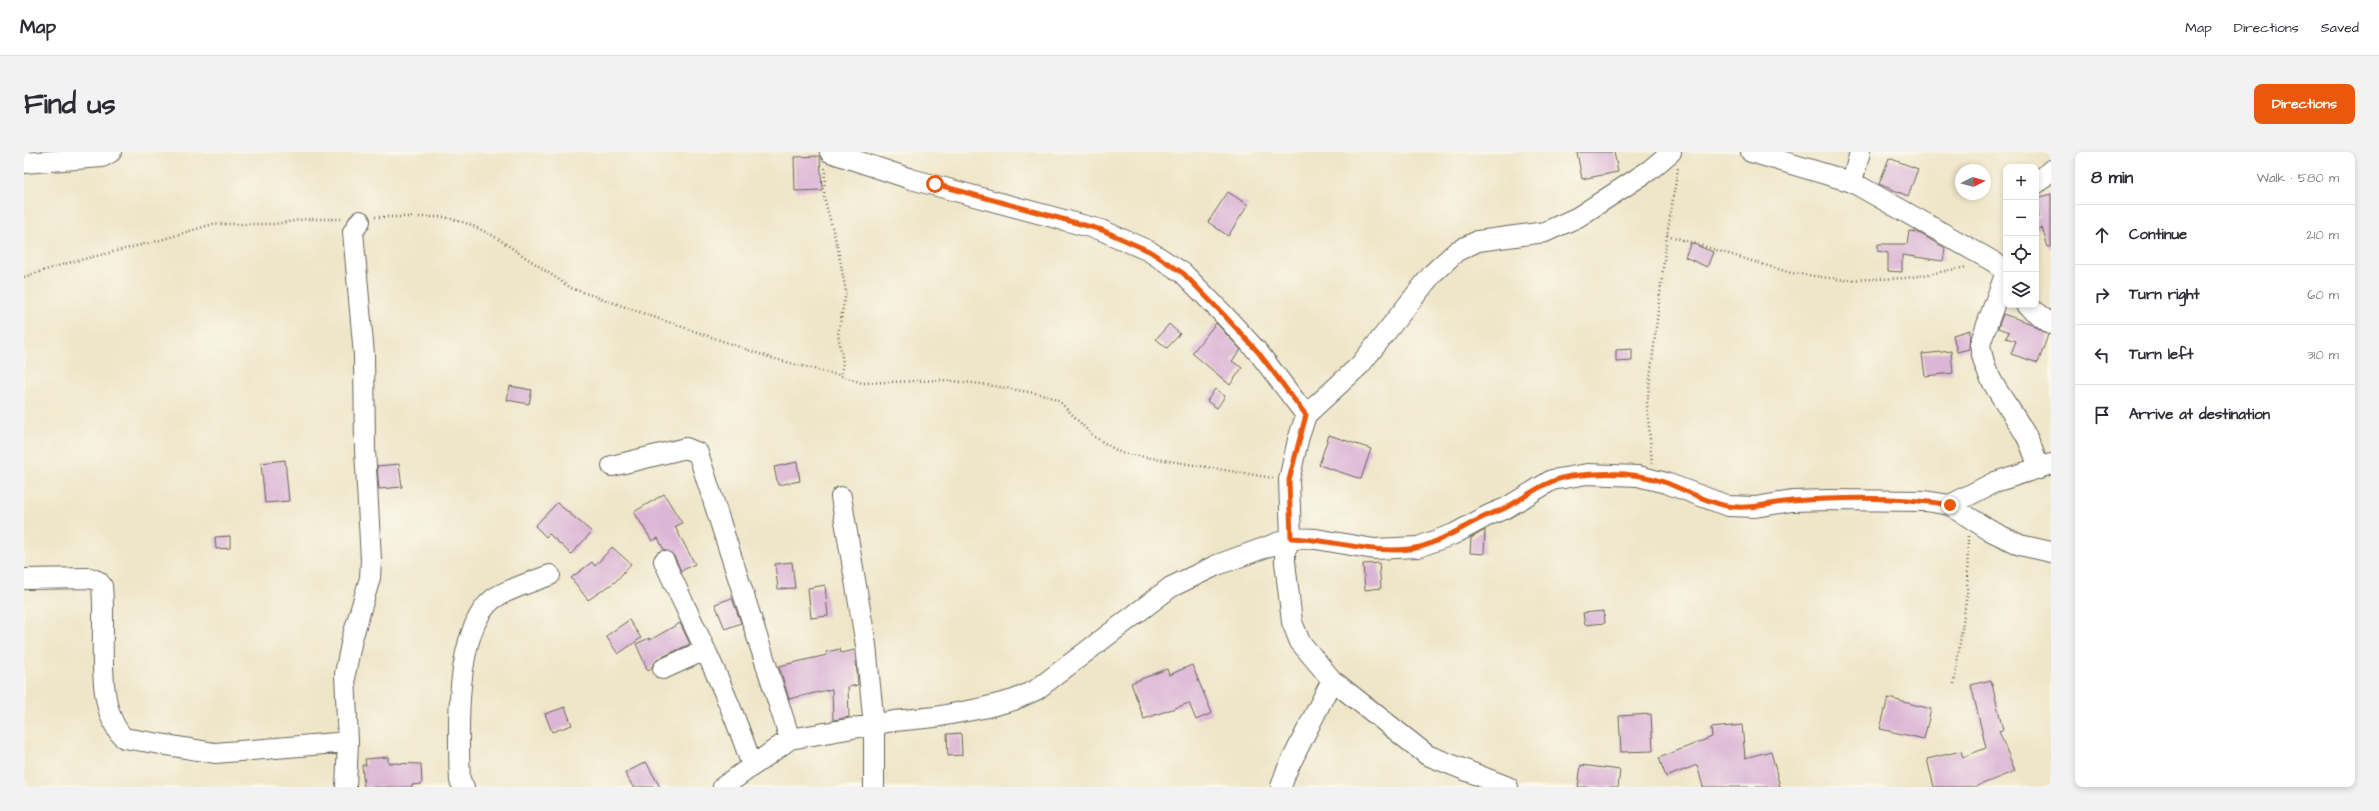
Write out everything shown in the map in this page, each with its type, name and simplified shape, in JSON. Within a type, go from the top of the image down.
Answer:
[{"type":"street","points":[[24,163],[102,156],[111,152]]},
{"type":"street","points":[[1751,152],[1852,182],[2002,269],[1980,344],[1986,374],[2025,433],[2045,467],[1995,482],[1950,505]]},
{"type":"street","points":[[1852,182],[1860,152]]},
{"type":"street","points":[[827,159],[911,179],[1102,230],[1149,251],[1183,273],[1224,315],[1258,352],[1306,415]]},
{"type":"street","points":[[1508,787],[1428,755],[1332,680],[1300,642],[1292,622],[1285,551],[1291,538],[1289,480],[1306,415],[1360,365],[1433,272],[1457,251],[1478,241],[1545,232],[1578,218],[1650,170],[1674,160]]},
{"type":"street","points":[[2039,181],[2051,170]]},
{"type":"street","points":[[346,787],[348,742],[345,674],[352,639],[370,578],[371,560],[365,449],[364,355],[353,232],[360,221]]},
{"type":"street","points":[[2030,308],[2051,324]]},
{"type":"street","points":[[612,466],[686,448],[698,453],[790,739]]},
{"type":"street","points":[[723,787],[790,739],[874,726],[894,720],[935,717],[1014,700],[1036,690],[1171,587],[1217,566],[1291,538],[1316,538],[1374,549],[1418,547],[1454,534],[1489,515],[1506,508],[1552,480],[1594,474],[1622,474],[1653,479],[1728,506],[1755,507],[1792,502],[1880,499],[1925,501],[1950,505],[1989,530],[2020,545],[2051,552]]},
{"type":"street","points":[[841,497],[866,645],[874,726],[874,787]]},
{"type":"street","points":[[664,561],[705,650],[711,659],[740,729],[752,766]]},
{"type":"street","points":[[464,787],[460,781],[458,723],[462,670],[468,645],[483,608],[494,598],[550,575]]},
{"type":"street","points":[[24,579],[90,578],[98,581],[102,586],[103,683],[113,720],[118,731],[124,738],[215,753],[348,742]]},
{"type":"street","points":[[663,669],[705,650]]},
{"type":"street","points":[[1281,787],[1286,772],[1332,680]]},
{"type":"path","points":[[827,159],[824,196],[838,249],[846,292],[838,334],[843,363],[841,376]]},
{"type":"path","points":[[1653,479],[1647,404],[1667,235],[1674,160]]},
{"type":"path","points":[[24,277],[119,249],[158,242],[213,224],[275,224],[326,218],[360,221],[370,216],[445,217],[469,224],[494,236],[571,288],[771,358],[862,383],[942,380],[982,384],[1046,395],[1060,402],[1093,436],[1121,453],[1289,480]]},
{"type":"path","points":[[1667,235],[1791,273],[1845,280],[1907,278],[2002,269]]},
{"type":"path","points":[[1954,684],[1967,594],[1967,547],[1970,518]]},
{"type":"building","points":[[1577,152],[1614,152],[1618,172],[1582,179]]},
{"type":"building","points":[[820,156],[822,190],[795,191],[794,157]]},
{"type":"building","points":[[1889,158],[1918,169],[1908,196],[1879,184]]},
{"type":"building","points":[[1228,192],[1248,205],[1228,236],[1208,222]]},
{"type":"building","points":[[2051,194],[2051,247],[2048,247],[2042,228],[2039,229],[2039,197]]},
{"type":"building","points":[[1909,231],[1917,232],[1945,248],[1943,261],[1902,255],[1902,272],[1888,271],[1888,253],[1878,251],[1878,244],[1907,244]]},
{"type":"building","points":[[1691,243],[1713,252],[1707,267],[1685,257]]},
{"type":"building","points":[[2003,314],[2032,324],[2048,335],[2038,363],[2011,354],[2016,341],[2006,338],[2009,332],[1998,328]]},
{"type":"building","points":[[1216,323],[1241,350],[1232,361],[1242,368],[1230,385],[1192,353]]},
{"type":"building","points":[[1169,324],[1180,334],[1167,348],[1156,339]]},
{"type":"building","points":[[1970,330],[1969,349],[1957,352],[1953,335]]},
{"type":"building","points":[[1632,349],[1632,361],[1616,362],[1616,350]]},
{"type":"building","points":[[1951,351],[1953,373],[1925,376],[1922,354]]},
{"type":"building","points":[[510,386],[532,390],[529,404],[507,400]]},
{"type":"building","points":[[1215,389],[1225,396],[1217,408],[1207,401]]},
{"type":"building","points":[[1329,435],[1371,449],[1361,479],[1319,465]]},
{"type":"building","points":[[285,460],[289,501],[265,503],[261,463]]},
{"type":"building","points":[[797,462],[800,481],[778,485],[774,467]]},
{"type":"building","points":[[399,464],[402,487],[379,489],[377,466]]},
{"type":"building","points":[[664,494],[682,523],[675,527],[695,564],[681,571],[674,556],[664,550],[658,538],[652,541],[634,512]]},
{"type":"building","points":[[557,503],[592,532],[571,554],[549,534],[546,537],[535,526]]},
{"type":"building","points":[[1485,530],[1484,554],[1470,553],[1471,538]]},
{"type":"building","points":[[230,536],[230,548],[216,549],[215,537]]},
{"type":"building","points":[[612,547],[631,564],[615,582],[588,600],[571,578],[592,562],[595,566]]},
{"type":"building","points":[[792,562],[795,588],[778,589],[775,564]]},
{"type":"building","points":[[1379,563],[1381,588],[1365,590],[1363,564]]},
{"type":"building","points":[[825,585],[828,616],[811,618],[808,588]]},
{"type":"building","points":[[732,598],[741,623],[725,629],[715,604]]},
{"type":"building","points":[[1604,611],[1605,623],[1585,625],[1583,613]]},
{"type":"building","points":[[629,620],[641,638],[618,654],[606,636]]},
{"type":"building","points":[[680,623],[690,644],[658,659],[648,671],[636,644],[649,638],[650,640]]},
{"type":"building","points":[[840,649],[841,653],[855,650],[858,685],[848,687],[849,717],[833,720],[832,689],[789,699],[779,666],[827,655],[826,652]]},
{"type":"building","points":[[1192,665],[1212,713],[1196,720],[1189,703],[1144,719],[1131,683],[1167,669],[1169,675]]},
{"type":"building","points":[[1991,680],[2003,730],[1999,731],[2015,771],[1975,787],[1934,787],[1927,759],[1961,751],[1963,757],[1986,748],[1971,685]]},
{"type":"building","points":[[1888,698],[1931,709],[1924,739],[1880,729]]},
{"type":"building","points":[[565,707],[572,725],[552,732],[545,714]]},
{"type":"building","points":[[1651,714],[1653,751],[1621,752],[1619,716]]},
{"type":"building","points":[[1742,725],[1745,758],[1771,751],[1780,787],[1703,787],[1697,765],[1666,777],[1659,758],[1712,737],[1711,728]]},
{"type":"building","points":[[961,733],[962,755],[948,756],[947,734]]},
{"type":"building","points":[[388,757],[388,763],[421,764],[422,784],[412,785],[412,787],[364,787],[362,765],[366,765],[365,759]]},
{"type":"building","points":[[646,762],[660,787],[633,787],[625,773]]},
{"type":"building","points":[[1581,765],[1620,770],[1618,787],[1578,787]]},
{"type":"route","points":[[935,184],[1102,230],[1149,251],[1183,273],[1258,352],[1306,415],[1298,440],[1289,480],[1289,520],[1291,538],[1316,538],[1374,549],[1418,547],[1434,543],[1454,534],[1472,523],[1506,508],[1552,480],[1586,474],[1622,474],[1653,479],[1707,500],[1728,506],[1755,507],[1792,502],[1880,499],[1925,501],[1950,505]]}]
